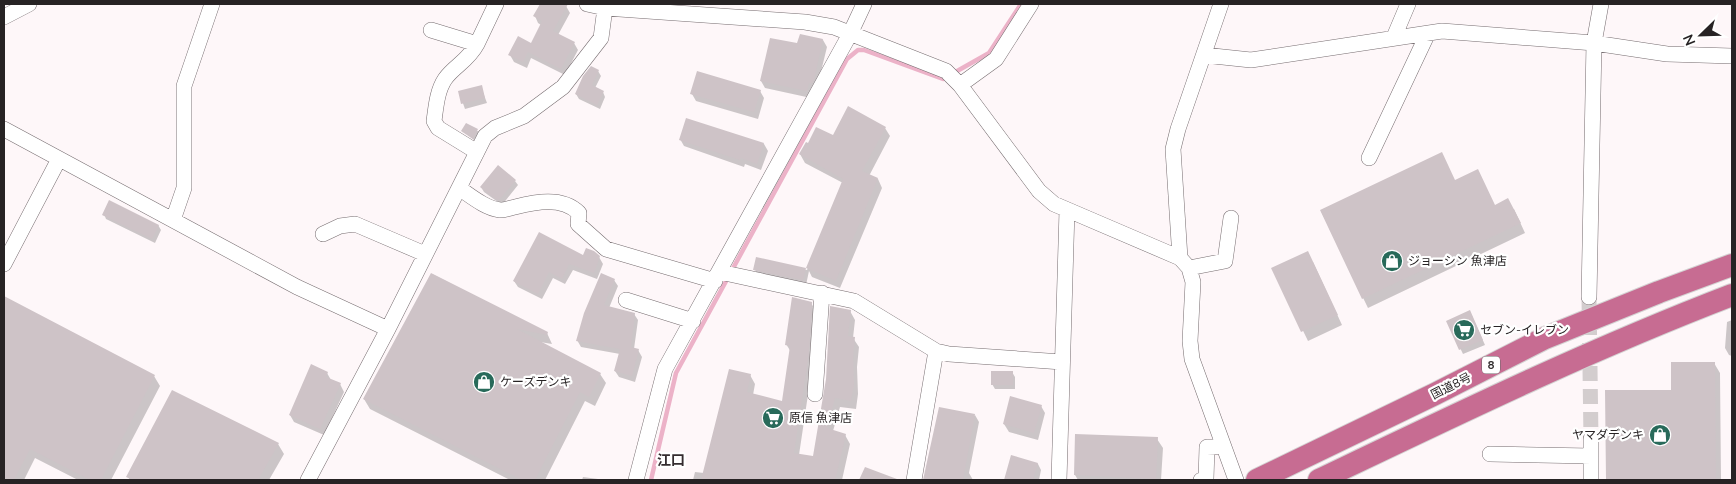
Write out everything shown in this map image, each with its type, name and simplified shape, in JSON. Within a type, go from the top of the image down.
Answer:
[{"type":"highway","name":"国道8号","points":[[1257,480],[1435,394],[1545,338],[1732,265]]},
{"type":"highway","points":[[1319,480],[1457,414],[1668,319],[1732,295]]},
{"type":"street","points":[[4,17],[29,4]]},
{"type":"street","points":[[172,220],[184,188],[184,86],[212,4]]},
{"type":"street","points":[[477,152],[438,128],[434,121],[440,87],[446,77],[472,52],[496,4]]},
{"type":"street","points":[[587,4],[805,22],[834,27],[946,71],[960,85],[1038,190],[1054,204],[1184,263],[1225,261],[1231,218]]},
{"type":"street","points":[[636,480],[665,369],[850,34],[864,4]]},
{"type":"street","points":[[960,85],[996,59],[1031,4]]},
{"type":"street","points":[[1221,4],[1178,129],[1173,149],[1184,263],[1193,282],[1190,341],[1192,359],[1236,480]]},
{"type":"street","points":[[1394,37],[1408,4]]},
{"type":"street","points":[[1589,297],[1594,43],[1601,4]]},
{"type":"street","points":[[308,480],[388,329],[485,136],[495,128],[524,116],[563,87],[601,38],[604,6]]},
{"type":"street","points":[[431,30],[476,44]]},
{"type":"street","points":[[1204,55],[1251,60],[1442,31],[1594,43],[1667,54],[1732,56]]},
{"type":"street","points":[[1369,158],[1428,33]]},
{"type":"street","points":[[4,129],[297,287],[388,329]]},
{"type":"street","points":[[4,264],[59,159]]},
{"type":"street","points":[[459,188],[494,209],[502,210],[547,201],[565,205],[578,213],[578,224],[606,248],[718,276],[822,293],[854,301],[936,351],[949,354],[1062,362]]},
{"type":"street","points":[[1059,480],[1067,210]]},
{"type":"street","points":[[323,234],[340,226],[355,224],[425,254]]},
{"type":"street","points":[[814,394],[822,293]]},
{"type":"street","points":[[626,300],[693,321]]},
{"type":"street","points":[[914,480],[936,351]]},
{"type":"street","points":[[1591,480],[1592,439]]},
{"type":"street","points":[[1201,480],[1206,479],[1207,447],[1224,446]]},
{"type":"street","points":[[1490,454],[1591,456]]},
{"type":"building","points":[[540,4],[568,4],[553,31],[575,42],[561,69],[528,52],[523,62],[508,55],[518,36],[531,43],[542,21],[533,16]]},
{"type":"building","points":[[800,34],[823,39],[814,80],[812,83],[809,83],[807,91],[760,81],[770,38],[797,43]]},
{"type":"building","points":[[591,66],[599,70],[592,85],[604,91],[597,105],[575,94],[583,76]]},
{"type":"building","points":[[697,71],[761,90],[754,112],[690,94]]},
{"type":"building","points":[[482,85],[485,98],[461,104],[458,91]]},
{"type":"building","points":[[848,106],[886,127],[862,171],[878,178],[836,281],[806,268],[843,179],[799,154],[806,142],[808,143],[816,127],[833,135]]},
{"type":"building","points":[[686,118],[764,143],[757,164],[679,140]]},
{"type":"building","points":[[466,123],[478,129],[473,139],[461,131]]},
{"type":"building","name":"ジョーシン 魚津店","points":[[1442,152],[1455,180],[1478,169],[1495,205],[1508,198],[1521,223],[1362,299],[1320,210]]},
{"type":"building","points":[[498,165],[516,180],[499,200],[480,187]]},
{"type":"building","points":[[109,200],[159,225],[152,239],[102,215]]},
{"type":"building","points":[[539,232],[583,255],[586,248],[594,251],[600,256],[594,273],[569,264],[562,279],[549,272],[538,294],[513,281]]},
{"type":"building","points":[[1308,251],[1338,315],[1301,332],[1271,268]]},
{"type":"building","points":[[756,257],[806,268],[803,280],[753,270]]},
{"type":"building","name":"ケーズデンキ","points":[[431,273],[548,332],[547,335],[517,329],[601,373],[589,397],[580,392],[535,480],[522,480],[363,399]]},
{"type":"building","points":[[601,273],[615,279],[604,305],[635,313],[631,347],[639,349],[632,376],[614,371],[620,349],[576,341],[584,313]]},
{"type":"building","points":[[4,296],[155,375],[101,480],[90,480],[30,449],[14,480],[4,480]]},
{"type":"building","name":"原信 魚津店","points":[[792,297],[812,302],[809,352],[794,453],[813,456],[826,379],[830,306],[851,310],[848,336],[855,337],[853,357],[854,385],[851,401],[835,398],[827,428],[846,434],[835,480],[701,480],[729,369],[751,374],[747,392],[782,401],[790,346],[785,345]]},
{"type":"building","name":"セブン-イレブン","points":[[1470,310],[1483,340],[1459,350],[1446,321]]},
{"type":"building","name":"ヤマダデンキ","points":[[1671,362],[1715,362],[1716,480],[1606,480],[1605,390],[1671,390]]},
{"type":"building","points":[[311,364],[328,372],[326,377],[341,383],[320,429],[289,415]]},
{"type":"building","points":[[991,371],[1013,371],[1013,385],[991,385]]},
{"type":"building","points":[[172,390],[279,443],[258,480],[133,480],[126,477]]},
{"type":"building","points":[[1010,396],[1042,405],[1034,433],[1003,424]]},
{"type":"building","points":[[939,407],[975,414],[963,480],[923,480]]},
{"type":"building","points":[[1075,434],[1158,437],[1156,479],[1074,475]]},
{"type":"building","points":[[1011,455],[1038,463],[1033,480],[1004,480]]},
{"type":"building","points":[[865,467],[897,479],[859,480]]},
{"type":"waterway","points":[[651,480],[676,373],[847,59],[858,50],[864,50],[943,79],[989,53],[1021,4]]},
{"type":"tunnel","points":[[1589,297],[1591,439]]},
{"type":"place","name":"ジョーシン 魚津店","points":[[1392,261]]},
{"type":"place","name":"セブン-イレブン","points":[[1464,330]]},
{"type":"place","name":"ケーズデンキ","points":[[484,382]]},
{"type":"place","name":"原信 魚津店","points":[[773,418]]},
{"type":"place","name":"ヤマダデンキ","points":[[1660,435]]},
{"type":"district","name":"江口","points":[[671,460]]}]
